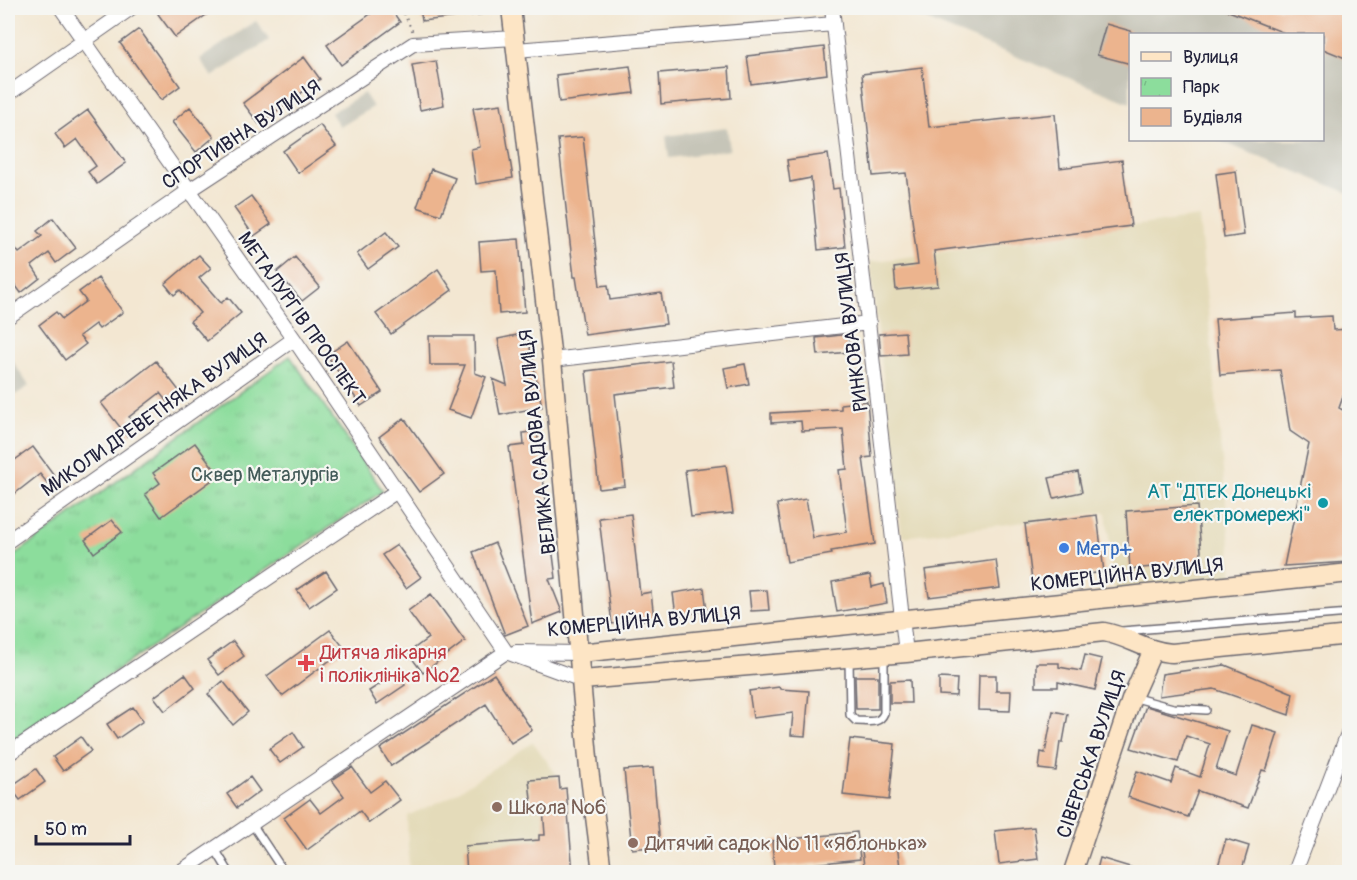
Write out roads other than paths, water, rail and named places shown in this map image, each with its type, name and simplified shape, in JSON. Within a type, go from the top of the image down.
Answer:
[{"type":"street","name":"МЕТАЛУРГІВ ПРОСПЕКТ","points":[[61,8],[294,339],[506,652]]},
{"type":"street","points":[[8,94],[131,8]]},
{"type":"street","name":"ВЕЛИКА САДОВА ВУЛИЦЯ","points":[[512,8],[552,360],[589,769],[602,873]]},
{"type":"street","name":"РИНКОВА ВУЛИЦЯ","points":[[832,8],[906,652]]},
{"type":"street","name":"СПОРТИВНА ВУЛИЦЯ","points":[[8,317],[190,190],[412,44],[515,44],[834,24]]},
{"type":"street","points":[[552,360],[869,322]]},
{"type":"street","name":"МИКОЛИ ДРЕВЕТНЯКА ВУЛИЦЯ","points":[[8,541],[294,339]]},
{"type":"street","points":[[8,753],[397,491]]},
{"type":"street","name":"КОМЕРЦІЙНА ВУЛИЦЯ","points":[[506,652],[579,653],[1350,573]]},
{"type":"street","points":[[821,627],[825,659]]},
{"type":"street","name":"КОМЕРЦІЙНА ВУЛИЦЯ","points":[[506,652],[582,680],[1104,632],[1122,636],[1153,650],[1181,652],[1350,635]]},
{"type":"street","name":"СІВЕРСЬКА ВУЛИЦЯ","points":[[1073,873],[1132,698],[1153,650]]},
{"type":"street","points":[[180,873],[506,652]]},
{"type":"street","points":[[1295,873],[1350,728]]},
{"type":"lane","points":[[1104,632],[1350,613]]},
{"type":"lane","points":[[849,657],[850,715],[856,721],[877,722],[882,719],[884,713],[884,654]]},
{"type":"lane","points":[[1132,698],[1173,708],[1206,710]]},
{"type":"lane","points":[[252,824],[284,873]]},
{"type":"lane","points":[[215,849],[229,873]]},
{"type":"place","name":"АТ \"ДТЕК Донецькі електромережі\"","points":[[1323,503]]},
{"type":"place","name":"Метр+","points":[[1064,548]]},
{"type":"place","name":"Дитяча лікарня і поліклініка №2","points":[[306,663]]},
{"type":"place","name":"Школа №6","points":[[497,807]]},
{"type":"place","name":"Дитячий садок № 11 «Яблонька»","points":[[633,843]]},
{"type":"park label","name":"Сквер Металургів","points":[[265,474]]}]
